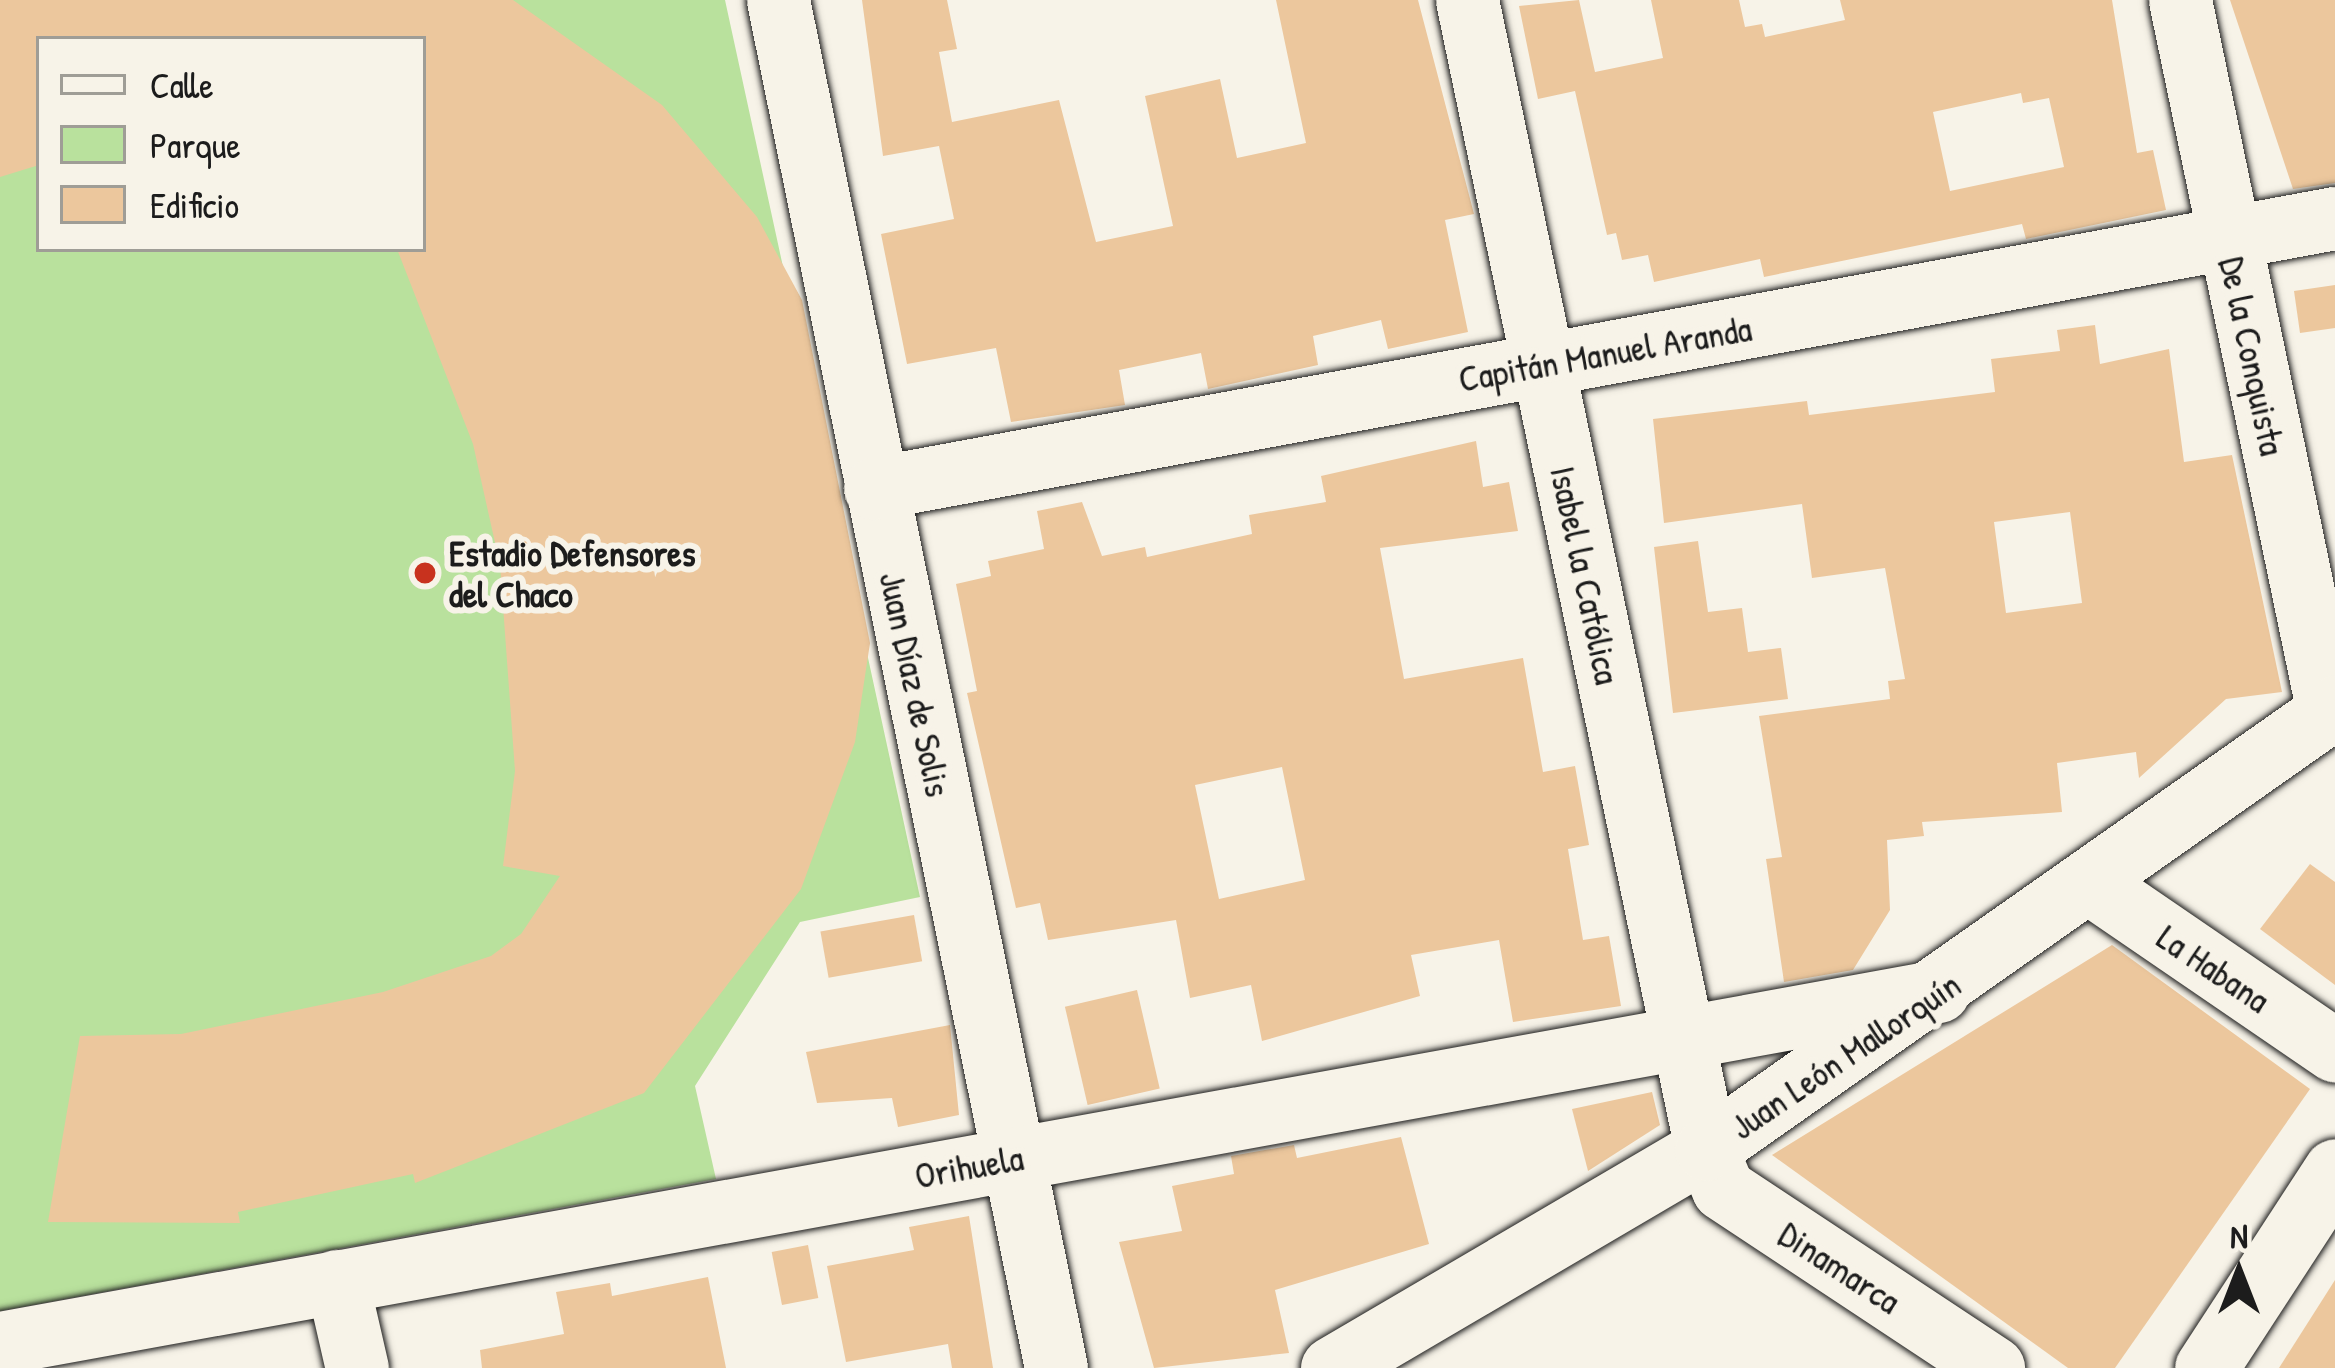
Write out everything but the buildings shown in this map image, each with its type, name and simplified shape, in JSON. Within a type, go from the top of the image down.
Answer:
[{"type":"street","name":"Juan Díaz de Solis","points":[[778,0],[1056,1368]]},
{"type":"street","name":"Isabel la Católica","points":[[1467,0],[1706,1150]]},
{"type":"street","name":"De la Conquista","points":[[2180,0],[2331,710]]},
{"type":"street","name":"Capitán Manuel Aranda","points":[[875,488],[2335,218]]},
{"type":"street","name":"Juan León Mallorquín","points":[[1332,1368],[1706,1150],[2093,885],[2331,710]]},
{"type":"street","name":"La Habana","points":[[2093,885],[2335,1051]]},
{"type":"street","name":"Orihuela","points":[[0,1343],[1938,992]]},
{"type":"street","name":"Dinamarca","points":[[1706,1150],[1723,1190],[1993,1368]]},
{"type":"street","points":[[2206,1368],[2335,1171]]},
{"type":"street","points":[[338,1281],[357,1368]]},
{"type":"green space","name":"Estadio Defensores del Chaco","points":[[0,0],[725,0],[920,897],[800,922],[695,1086],[716,1179],[0,1311]]},
{"type":"place","name":"Estadio Defensores del Chaco","points":[[425,573]]}]
